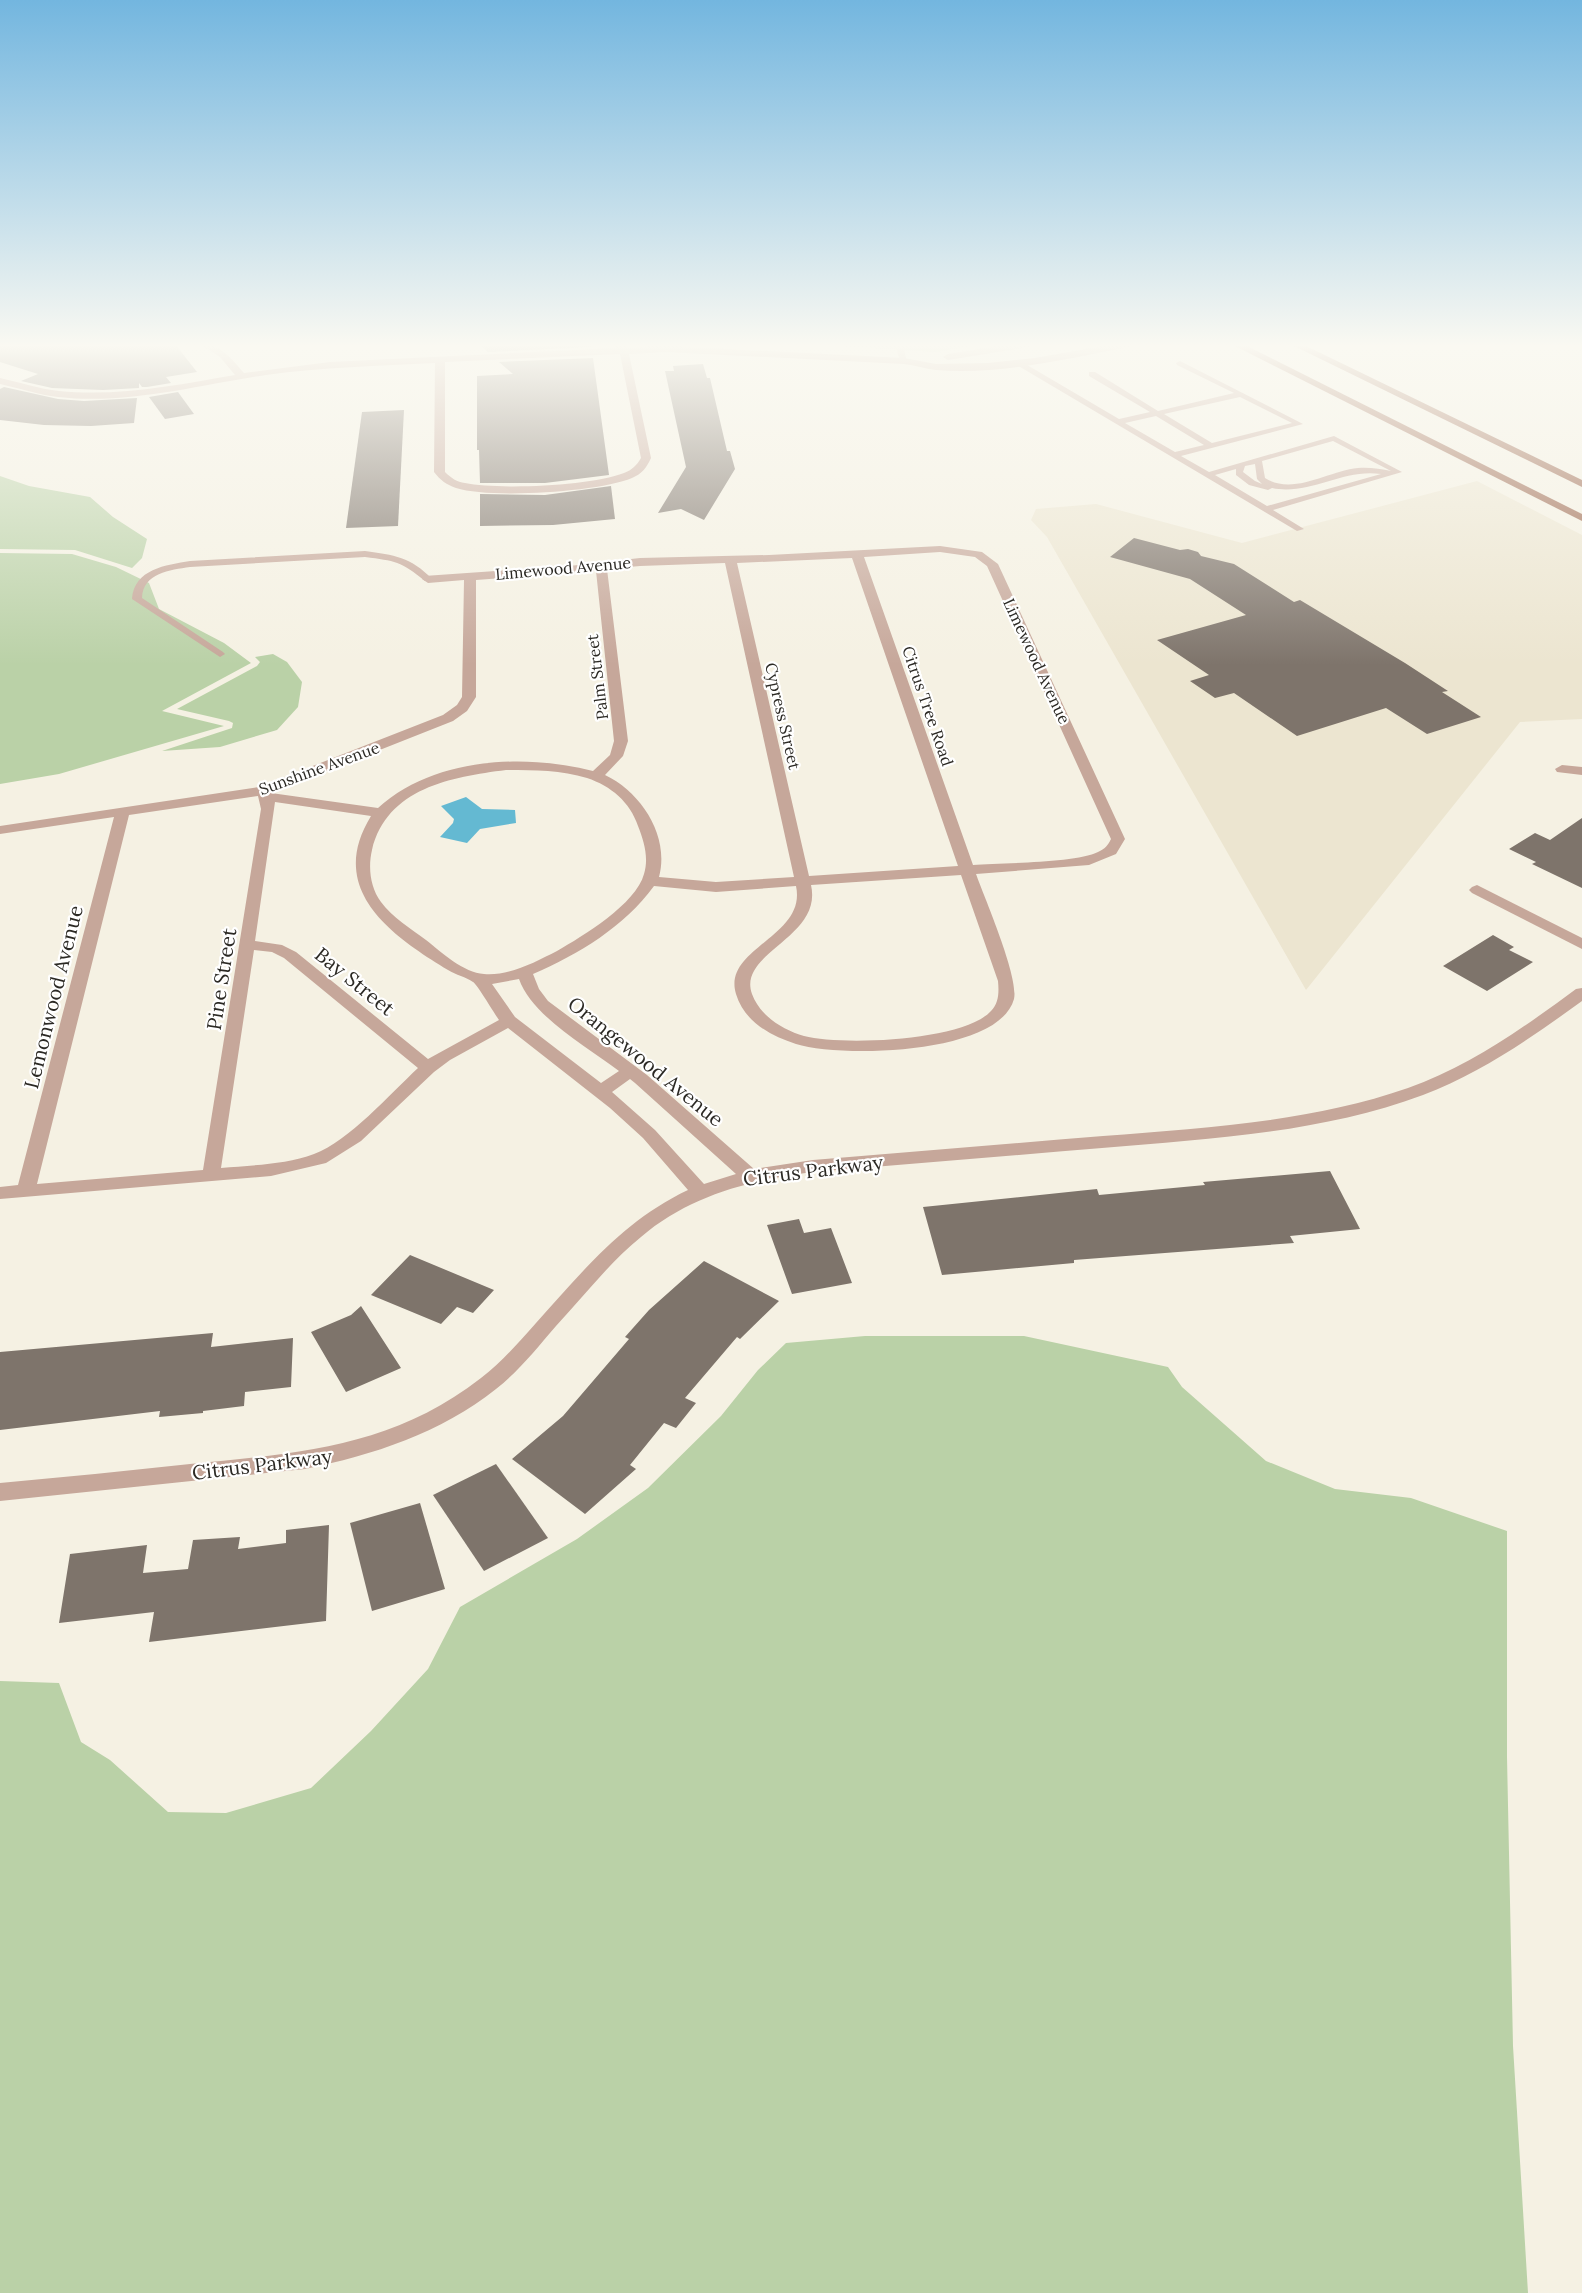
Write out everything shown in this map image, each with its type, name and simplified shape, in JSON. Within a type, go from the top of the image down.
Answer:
[{"type":"highway","points":[[1449,451],[1582,518]]},
{"type":"highway","points":[[1514,451],[1582,484]]},
{"type":"street","points":[[438,451],[440,474],[455,484],[502,488],[603,482],[625,477],[642,466],[646,458],[644,451]]},
{"type":"street","name":"Limewood Avenue","points":[[428,579],[579,570],[670,560],[961,550],[978,554],[992,564],[1118,839],[1116,846],[1109,853],[1083,861],[716,887],[649,881]]},
{"type":"street","name":"Citrus Tree Road","points":[[804,881],[804,904],[800,915],[794,924],[766,947],[749,965],[742,981],[744,993],[756,1015],[769,1026],[786,1035],[823,1044],[865,1045],[954,1035],[985,1025],[1002,1009],[1007,1000],[1006,981],[857,554]]},
{"type":"street","name":"Cypress Street","points":[[730,559],[804,881]]},
{"type":"street","name":"Palm Street","points":[[596,776],[616,756],[621,741],[601,566]]},
{"type":"street","name":"Sunshine Avenue","points":[[0,830],[264,794],[448,718],[462,708],[469,697],[470,576]]},
{"type":"street","points":[[556,767],[596,776],[615,784],[628,794],[644,817],[654,855],[653,868],[649,881],[640,894],[607,924],[559,955],[525,973],[496,980],[481,979],[468,975],[446,961],[388,918],[368,895],[364,881],[363,853],[371,825],[379,813],[410,790],[432,781],[481,768],[556,767]]},
{"type":"street","points":[[1562,768],[1582,771]]},
{"type":"street","points":[[264,794],[379,813]]},
{"type":"street","name":"Pine Street","points":[[211,1175],[268,809],[264,794]]},
{"type":"street","name":"Lemonwood Avenue","points":[[26,1191],[122,813]]},
{"type":"street","points":[[1477,890],[1582,944]]},
{"type":"street","name":"Bay Street","points":[[247,945],[276,948],[290,955],[428,1068]]},
{"type":"street","name":"Orangewood Avenue","points":[[525,973],[531,990],[542,1005],[631,1071],[749,1175]]},
{"type":"street","points":[[481,979],[493,1001],[509,1021],[601,1091],[649,1134],[700,1192]]},
{"type":"street","name":"Citrus Parkway","points":[[0,1492],[305,1461],[345,1453],[418,1427],[489,1384],[514,1360],[617,1247],[637,1229],[677,1203],[700,1192],[749,1175],[813,1166],[1266,1128],[1309,1121],[1390,1101],[1457,1074],[1516,1041],[1582,993]]},
{"type":"street","points":[[0,1193],[271,1170],[320,1159],[355,1137],[428,1068],[460,1046],[509,1021]]},
{"type":"street","points":[[601,1091],[631,1071]]},
{"type":"lane","points":[[1166,451],[1300,529]]},
{"type":"lane","points":[[1173,455],[1188,451]]},
{"type":"lane","points":[[1207,475],[1287,451]]},
{"type":"lane","points":[[1266,509],[1398,472],[1358,451]]},
{"type":"lane","points":[[1258,459],[1261,478],[1275,487],[1288,488],[1356,471],[1391,474]]},
{"type":"lane","points":[[1242,464],[1239,472],[1244,478],[1296,500]]},
{"type":"lane","points":[[220,654],[137,599],[136,591],[141,581],[162,569],[190,564],[365,554],[407,562],[428,579]]},
{"type":"shaded area","points":[[1477,481],[1582,535],[1582,719],[1520,722],[1306,990],[1047,537],[1031,520],[1036,509],[1096,504],[1242,543]]},
{"type":"green space","points":[[0,476],[29,486],[90,497],[113,517],[147,539],[142,558],[132,568],[75,550],[0,549]]},
{"type":"green space","points":[[0,553],[72,554],[116,567],[149,583],[159,609],[224,643],[251,663],[162,711],[224,726],[59,774],[0,784]]},
{"type":"green space","points":[[273,654],[287,662],[302,682],[298,707],[277,730],[220,747],[162,751],[232,728],[233,723],[229,721],[177,709],[257,666],[260,662],[255,657]]},
{"type":"green space","points":[[865,1336],[1024,1336],[1168,1367],[1182,1387],[1266,1461],[1335,1489],[1411,1498],[1507,1531],[1507,1757],[1513,2046],[1528,2293],[0,2293],[0,1681],[59,1683],[81,1742],[110,1760],[168,1812],[226,1813],[311,1788],[371,1731],[428,1669],[460,1607],[577,1539],[648,1488],[721,1416],[758,1370],[786,1343]]},
{"type":"water","points":[[466,797],[482,809],[515,810],[516,823],[480,829],[467,843],[440,837],[454,819],[441,806]]},
{"type":"building","points":[[357,451],[402,451],[398,526],[346,528]]},
{"type":"building","points":[[479,451],[606,451],[609,475],[545,483],[480,483]]},
{"type":"building","points":[[683,451],[730,451],[735,469],[704,520],[681,509],[658,513],[686,467]]},
{"type":"building","points":[[611,486],[615,519],[553,525],[480,526],[480,494],[545,495]]},
{"type":"building","points":[[1134,538],[1180,550],[1188,549],[1198,552],[1201,556],[1234,564],[1294,602],[1300,600],[1405,663],[1448,691],[1442,692],[1481,717],[1427,734],[1386,708],[1297,736],[1234,693],[1215,698],[1190,681],[1209,675],[1157,640],[1246,615],[1190,579],[1110,557]]},
{"type":"building","points":[[1582,818],[1582,888],[1532,864],[1536,862],[1509,849],[1535,833],[1550,840]]},
{"type":"building","points":[[1493,935],[1514,947],[1509,950],[1533,962],[1487,991],[1443,966]]},
{"type":"building","points":[[1330,1171],[1360,1229],[1290,1236],[1294,1243],[1074,1260],[1074,1263],[942,1275],[923,1207],[1097,1189],[1099,1195],[1205,1185],[1203,1182]]},
{"type":"building","points":[[799,1219],[804,1233],[831,1228],[852,1283],[792,1294],[767,1225]]},
{"type":"building","points":[[410,1255],[494,1290],[473,1313],[457,1307],[441,1324],[371,1295]]},
{"type":"building","points":[[704,1261],[779,1301],[740,1339],[737,1337],[685,1398],[696,1403],[676,1428],[664,1423],[630,1465],[636,1469],[585,1514],[512,1459],[563,1416],[629,1339],[625,1337],[649,1310]]},
{"type":"building","points":[[361,1306],[401,1368],[346,1392],[311,1332],[351,1315]]},
{"type":"building","points":[[213,1333],[211,1347],[293,1338],[291,1387],[245,1392],[244,1406],[203,1411],[203,1413],[159,1417],[160,1411],[0,1430],[0,1352]]},
{"type":"building","points":[[496,1464],[548,1538],[484,1571],[433,1495]]},
{"type":"building","points":[[420,1503],[445,1589],[372,1611],[350,1523]]},
{"type":"building","points":[[329,1525],[326,1621],[149,1642],[154,1612],[59,1623],[70,1554],[147,1545],[143,1573],[188,1569],[193,1540],[240,1537],[238,1549],[286,1543],[286,1530]]}]
